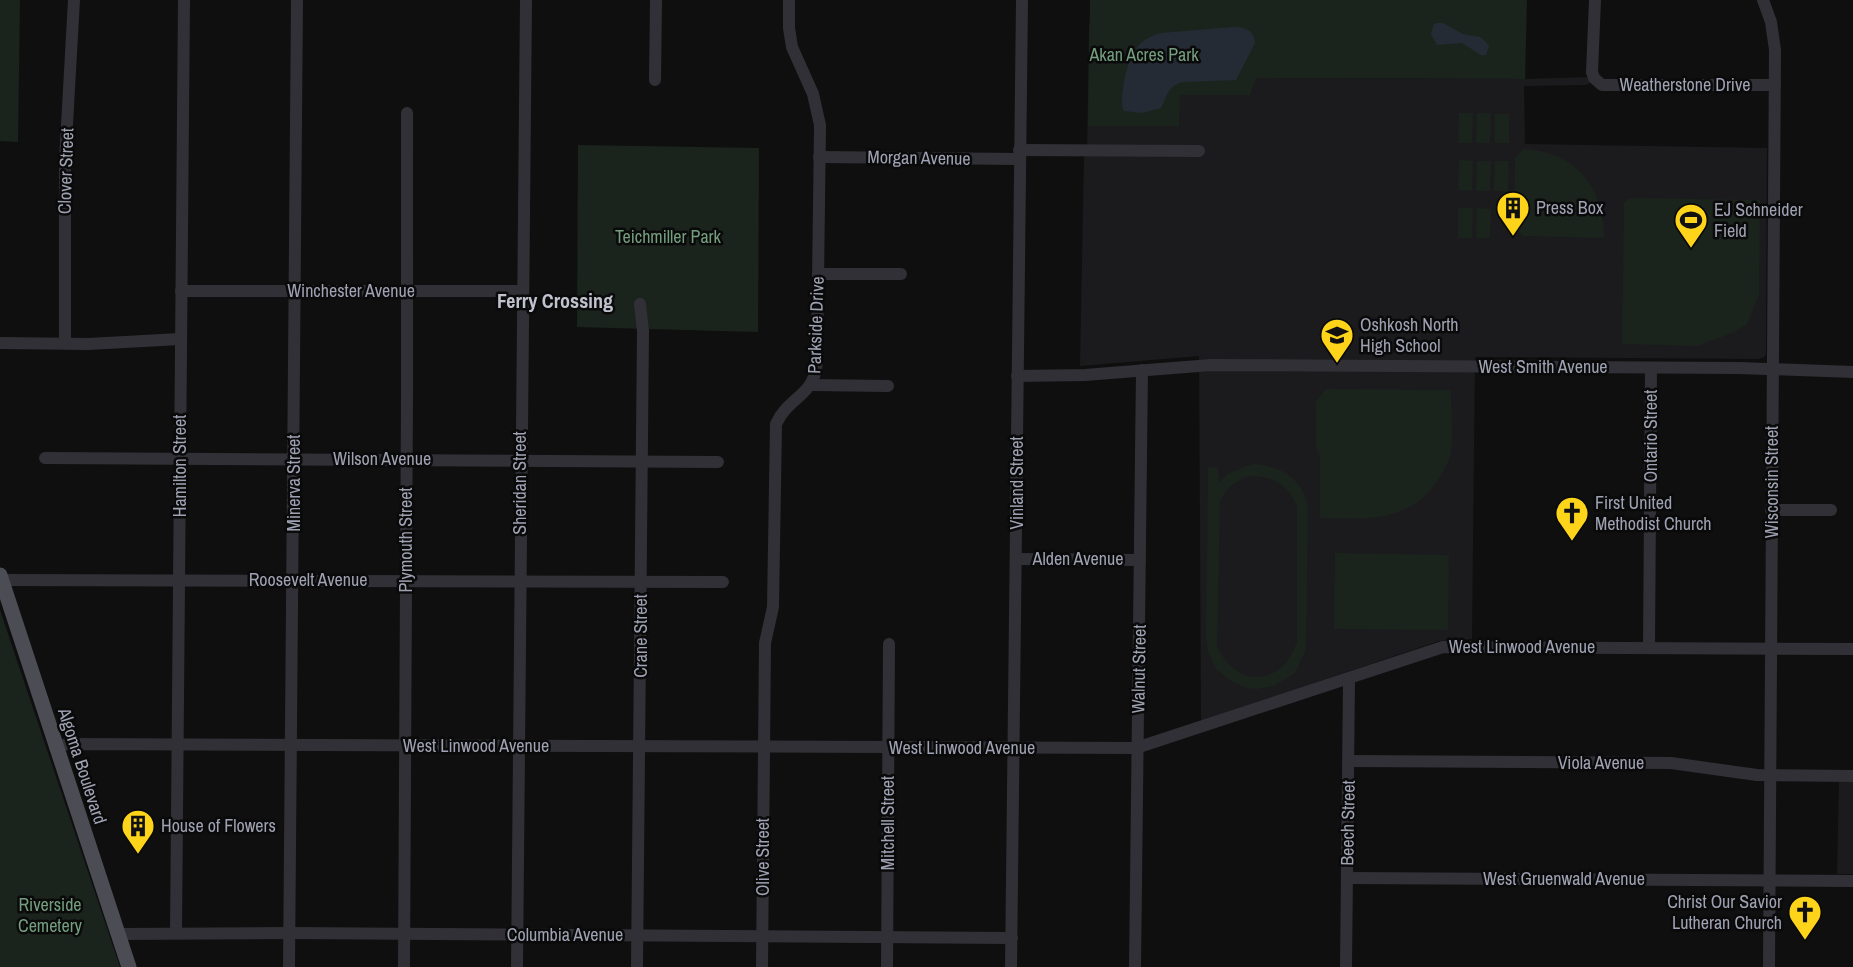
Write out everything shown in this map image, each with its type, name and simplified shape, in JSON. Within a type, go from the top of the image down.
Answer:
[{"type":"main road","name":"Algoma Boulevard","points":[[1,578],[129,967]]},
{"type":"street","name":"Clover Street","points":[[65,343],[65,160],[75,0]]},
{"type":"street","name":"Hamilton Street","points":[[176,933],[184,0]]},
{"type":"street","name":"Minerva Street","points":[[289,967],[297,0]]},
{"type":"street","name":"Sheridan Street","points":[[517,967],[526,0]]},
{"type":"street","points":[[655,80],[656,0]]},
{"type":"street","name":"Parkside Drive","points":[[764,747],[765,643],[773,607],[776,424],[783,411],[812,385],[817,369],[820,124],[818,108],[792,47],[789,0]]},
{"type":"street","name":"Vinland Street","points":[[1011,967],[1022,0]]},
{"type":"street","name":"Weatherstone Drive","points":[[1595,0],[1592,66],[1596,81],[1607,85],[1775,86]]},
{"type":"street","name":"Wisconsin Street","points":[[1763,0],[1775,39],[1769,967]]},
{"type":"street","name":"Plymouth Street","points":[[404,967],[407,112]]},
{"type":"street","name":"Morgan Avenue","points":[[819,157],[1198,151]]},
{"type":"street","points":[[818,274],[901,274]]},
{"type":"street","name":"Winchester Avenue","points":[[181,291],[522,291]]},
{"type":"street","name":"Crane Street","points":[[638,967],[643,331],[640,304]]},
{"type":"street","points":[[0,343],[180,339]]},
{"type":"street","name":"West Smith Avenue","points":[[1017,376],[1078,376],[1211,365],[1853,372]]},
{"type":"street","name":"Ontario Street","points":[[1649,648],[1651,368]]},
{"type":"street","name":"Walnut Street","points":[[1135,967],[1142,370]]},
{"type":"street","points":[[812,385],[888,386]]},
{"type":"street","name":"Wilson Avenue","points":[[45,458],[718,462]]},
{"type":"street","points":[[1771,510],[1831,510]]},
{"type":"street","name":"Alden Avenue","points":[[1016,559],[1140,560]]},
{"type":"street","name":"Roosevelt Avenue","points":[[1,578],[723,582]]},
{"type":"street","name":"Mitchell Street","points":[[887,967],[889,644]]},
{"type":"street","name":"West Linwood Avenue","points":[[56,747],[68,744],[291,744],[519,747],[1136,748],[1443,647],[1853,649]]},
{"type":"street","name":"Beech Street","points":[[1347,967],[1349,679]]},
{"type":"street","name":"Olive Street","points":[[762,967],[764,747]]},
{"type":"street","name":"Viola Avenue","points":[[1349,761],[1671,764],[1770,776],[1853,776]]},
{"type":"street","name":"West Gruenwald Avenue","points":[[1348,878],[1853,881]]},
{"type":"street","name":"Columbia Avenue","points":[[118,934],[1012,938]]},
{"type":"shaded area","points":[[1443,23],[1463,34],[1480,37],[1489,45],[1486,55],[1481,55],[1462,43],[1437,45],[1431,34],[1434,24]]},
{"type":"shaded area","name":"Oshkosh North High School","points":[[1089,24],[1257,78],[1525,79],[1587,77],[1590,83],[1586,85],[1524,86],[1525,144],[1767,148],[1766,354],[1758,359],[1475,357],[1472,639],[1439,641],[1201,721],[1199,356],[1080,366]]},
{"type":"shaded area","points":[[1233,27],[1248,30],[1253,35],[1255,43],[1236,80],[1183,82],[1171,89],[1161,108],[1142,113],[1124,111],[1122,99],[1126,73],[1131,57],[1142,42],[1161,33]]},
{"type":"shaded area","points":[[1839,782],[1853,782],[1853,874],[1837,874]]},
{"type":"green space","points":[[0,0],[20,0],[18,142],[0,141]]},
{"type":"green space","name":"Akan Acres Park","points":[[1090,0],[1527,0],[1525,79],[1256,78],[1250,95],[1180,95],[1179,126],[1088,126]]},
{"type":"green space","points":[[1459,113],[1473,113],[1472,143],[1458,143]]},
{"type":"green space","points":[[1477,113],[1491,113],[1490,143],[1476,143]]},
{"type":"green space","points":[[1495,114],[1509,114],[1509,143],[1495,143]]},
{"type":"green space","name":"Teichmiller Park","points":[[578,145],[759,148],[758,332],[577,327]]},
{"type":"green space","points":[[1523,149],[1558,157],[1583,175],[1599,203],[1604,238],[1523,236],[1514,226],[1515,158]]},
{"type":"green space","points":[[1459,160],[1473,161],[1472,191],[1458,190]]},
{"type":"green space","points":[[1477,161],[1491,161],[1490,191],[1476,191]]},
{"type":"green space","points":[[1495,161],[1509,161],[1508,191],[1494,191]]},
{"type":"green space","name":"EJ Schneider Field","points":[[1629,198],[1760,200],[1759,295],[1747,324],[1732,333],[1698,346],[1622,344],[1624,203]]},
{"type":"green space","points":[[1458,208],[1473,208],[1472,238],[1458,238]]},
{"type":"green space","points":[[1477,208],[1491,209],[1490,238],[1476,238]]},
{"type":"green space","points":[[1326,389],[1451,390],[1450,456],[1440,477],[1421,499],[1408,508],[1380,516],[1351,519],[1320,518],[1320,456],[1316,447],[1316,401]]},
{"type":"green space","points":[[1252,464],[1280,470],[1301,488],[1308,506],[1306,650],[1295,673],[1274,686],[1257,689],[1246,688],[1231,681],[1216,669],[1208,652],[1206,637],[1208,467],[1218,468],[1219,482],[1229,473]],"holes":[[[1247,477],[1261,477],[1281,484],[1297,507],[1297,642],[1290,657],[1281,667],[1270,674],[1259,677],[1247,676],[1236,670],[1217,646],[1220,502],[1225,492],[1237,481]]]},
{"type":"green space","points":[[1335,553],[1449,555],[1448,630],[1334,629]]},
{"type":"green space","name":"Riverside Cemetery","points":[[0,610],[120,967],[0,967]]},
{"type":"place","name":"Press Box","points":[[1513,237]]},
{"type":"place","name":"EJ Schneider Field","points":[[1691,249]]},
{"type":"place","name":"Oshkosh North High School","points":[[1337,364]]},
{"type":"place","name":"First United Methodist Church","points":[[1572,542]]},
{"type":"place","name":"House of Flowers","points":[[138,855]]},
{"type":"place","name":"Christ Our Savior Lutheran Church","points":[[1805,941]]},
{"type":"district","name":"Ferry Crossing","points":[[555,301]]}]
